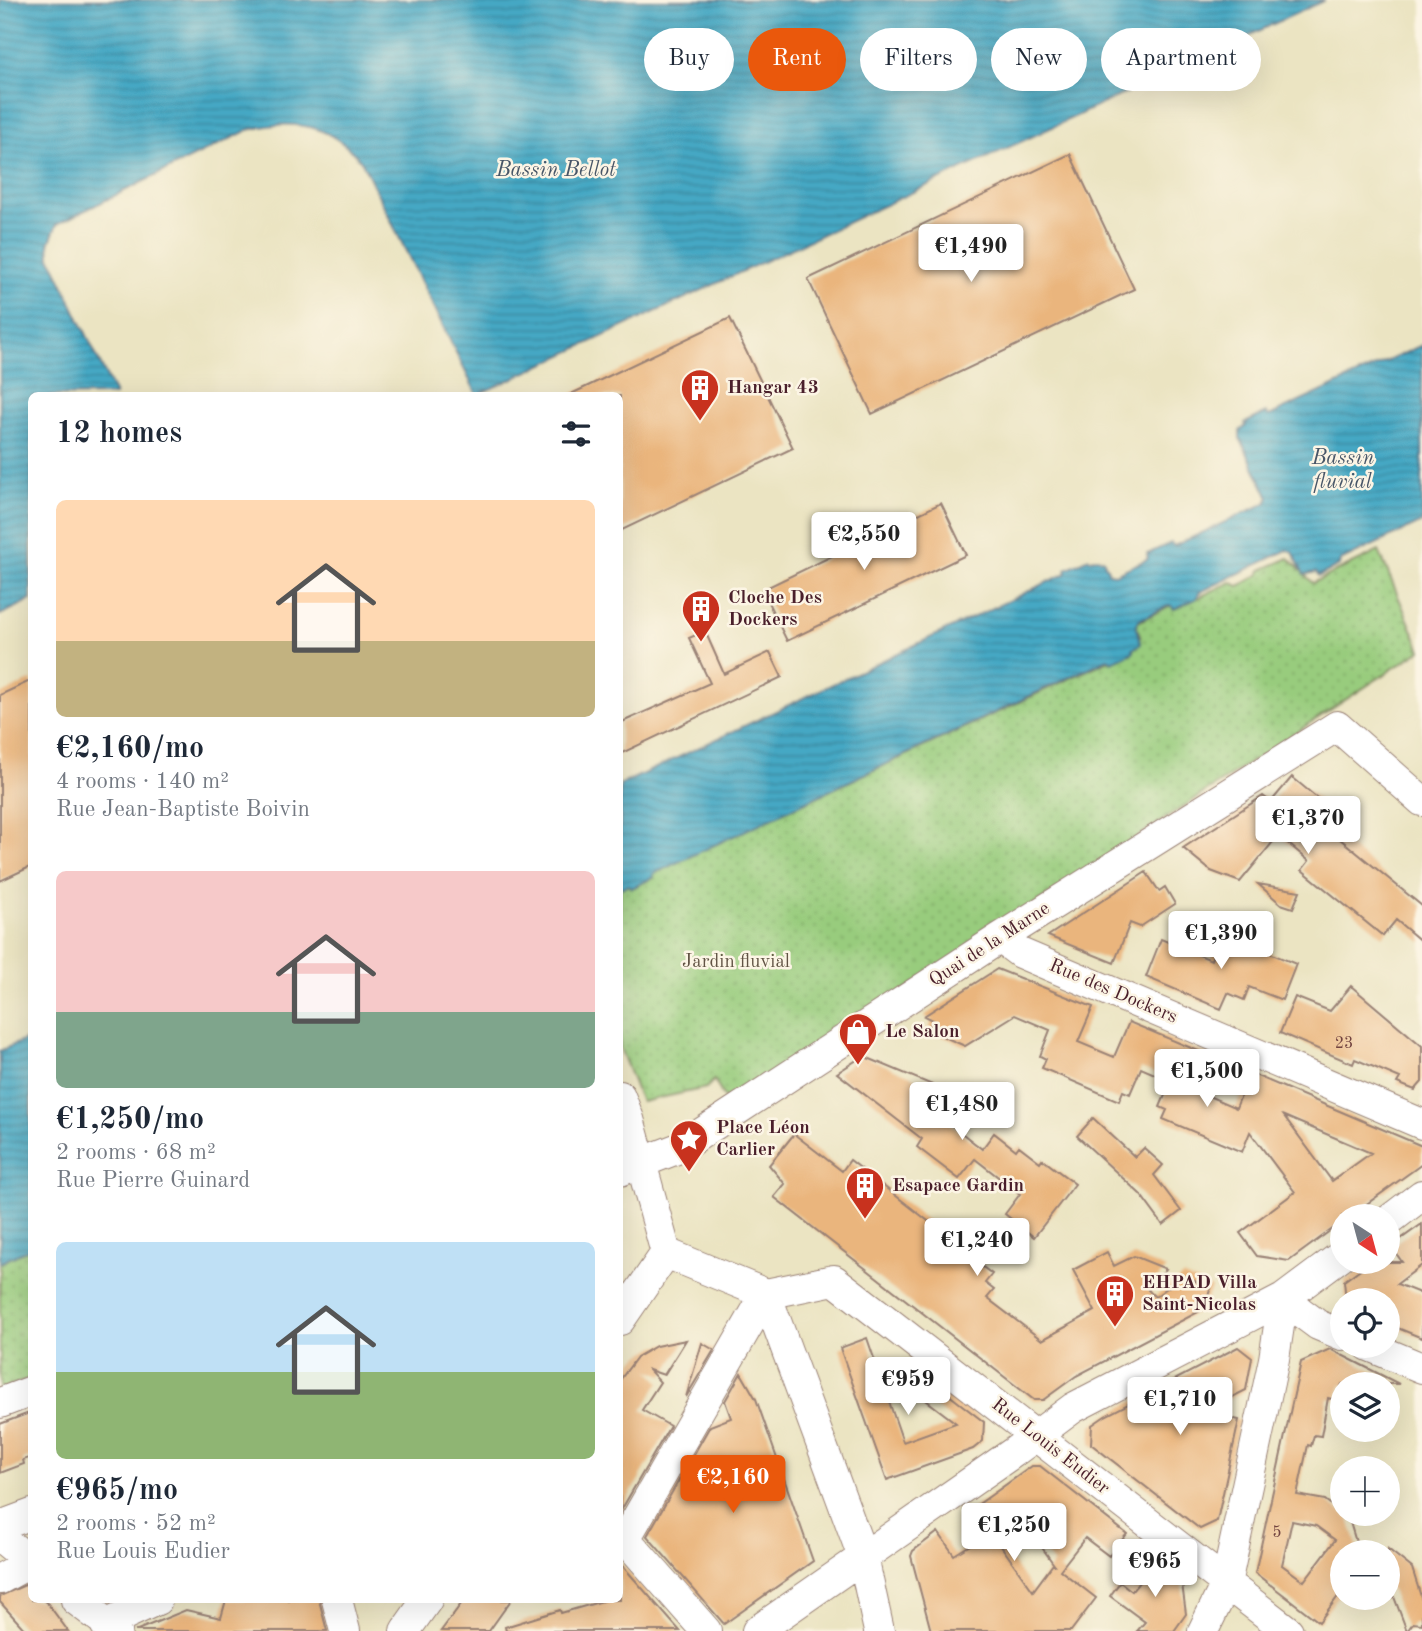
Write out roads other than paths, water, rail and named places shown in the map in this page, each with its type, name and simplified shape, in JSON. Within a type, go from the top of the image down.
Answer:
[{"type":"street","name":"Quai de la Marne","points":[[631,1167],[679,1147],[1000,938],[1337,726],[1422,801]]},
{"type":"street","name":"Rue des Dockers","points":[[1000,938],[1020,953],[1422,1124]]},
{"type":"street","points":[[624,1107],[631,1167],[666,1253],[766,1294],[863,1557],[879,1631]]},
{"type":"street","points":[[1400,1212],[1422,1195]]},
{"type":"street","points":[[623,1316],[666,1253]]},
{"type":"street","points":[[757,1631],[1073,1409],[1283,1299],[1330,1264]]},
{"type":"street","name":"Rue Louis Eudier","points":[[766,1294],[834,1280],[1287,1631]]},
{"type":"street","points":[[623,1534],[766,1294]]},
{"type":"street","points":[[1283,1299],[1318,1325],[1330,1330]]},
{"type":"street","points":[[1203,1631],[1226,1584],[1274,1359],[1283,1299]]},
{"type":"street","points":[[1398,1358],[1422,1368]]},
{"type":"street","points":[[0,1403],[28,1392]]},
{"type":"street","points":[[0,1526],[28,1516]]},
{"type":"street","points":[[0,1537],[28,1560]]},
{"type":"street","points":[[623,1537],[706,1631]]},
{"type":"street","points":[[0,1579],[28,1565]]},
{"type":"street","points":[[80,1603],[111,1627],[152,1603]]},
{"type":"street","points":[[338,1603],[345,1631]]},
{"type":"street","points":[[405,1631],[425,1603]]},
{"type":"water","name":"Bassin Bellot","points":[[0,0],[1325,0],[1261,30],[1101,28],[1101,91],[1130,91],[483,392],[476,392],[362,162],[337,139],[311,127],[281,125],[248,130],[57,224],[49,244],[50,257],[114,392],[28,392],[28,601],[0,615]]},
{"type":"water","name":"Bassin fluvial","points":[[1422,345],[1422,522],[1340,561],[1339,566],[1319,576],[1316,572],[1304,575],[1293,552],[1287,550],[1200,592],[1196,599],[1174,609],[1170,605],[1139,620],[1136,626],[1141,644],[1133,649],[1134,652],[1112,662],[1108,659],[653,874],[654,877],[632,888],[629,885],[623,887],[623,784],[1067,573],[1066,569],[1089,558],[1103,559],[1109,573],[1115,574],[1148,559],[1147,554],[1171,543],[1174,546],[1266,503],[1269,498],[1240,438],[1240,431],[1246,426],[1245,423],[1266,413],[1269,416]]},
{"type":"water","points":[[28,1038],[28,1249],[0,1263],[0,1051]]},
{"type":"place","name":"Hangar 43","points":[[700,422]]},
{"type":"place","name":"Cloche Des Dockers","points":[[701,643]]},
{"type":"place","name":"Le Salon","points":[[858,1066]]},
{"type":"place","name":"Place Léon Carlier","points":[[689,1173]]},
{"type":"place","name":"Esapace Gardin","points":[[865,1220]]},
{"type":"place","name":"EHPAD Villa Saint-Nicolas","points":[[1115,1328]]},
{"type":"park label","name":"Jardin fluvial","points":[[736,962]]}]
